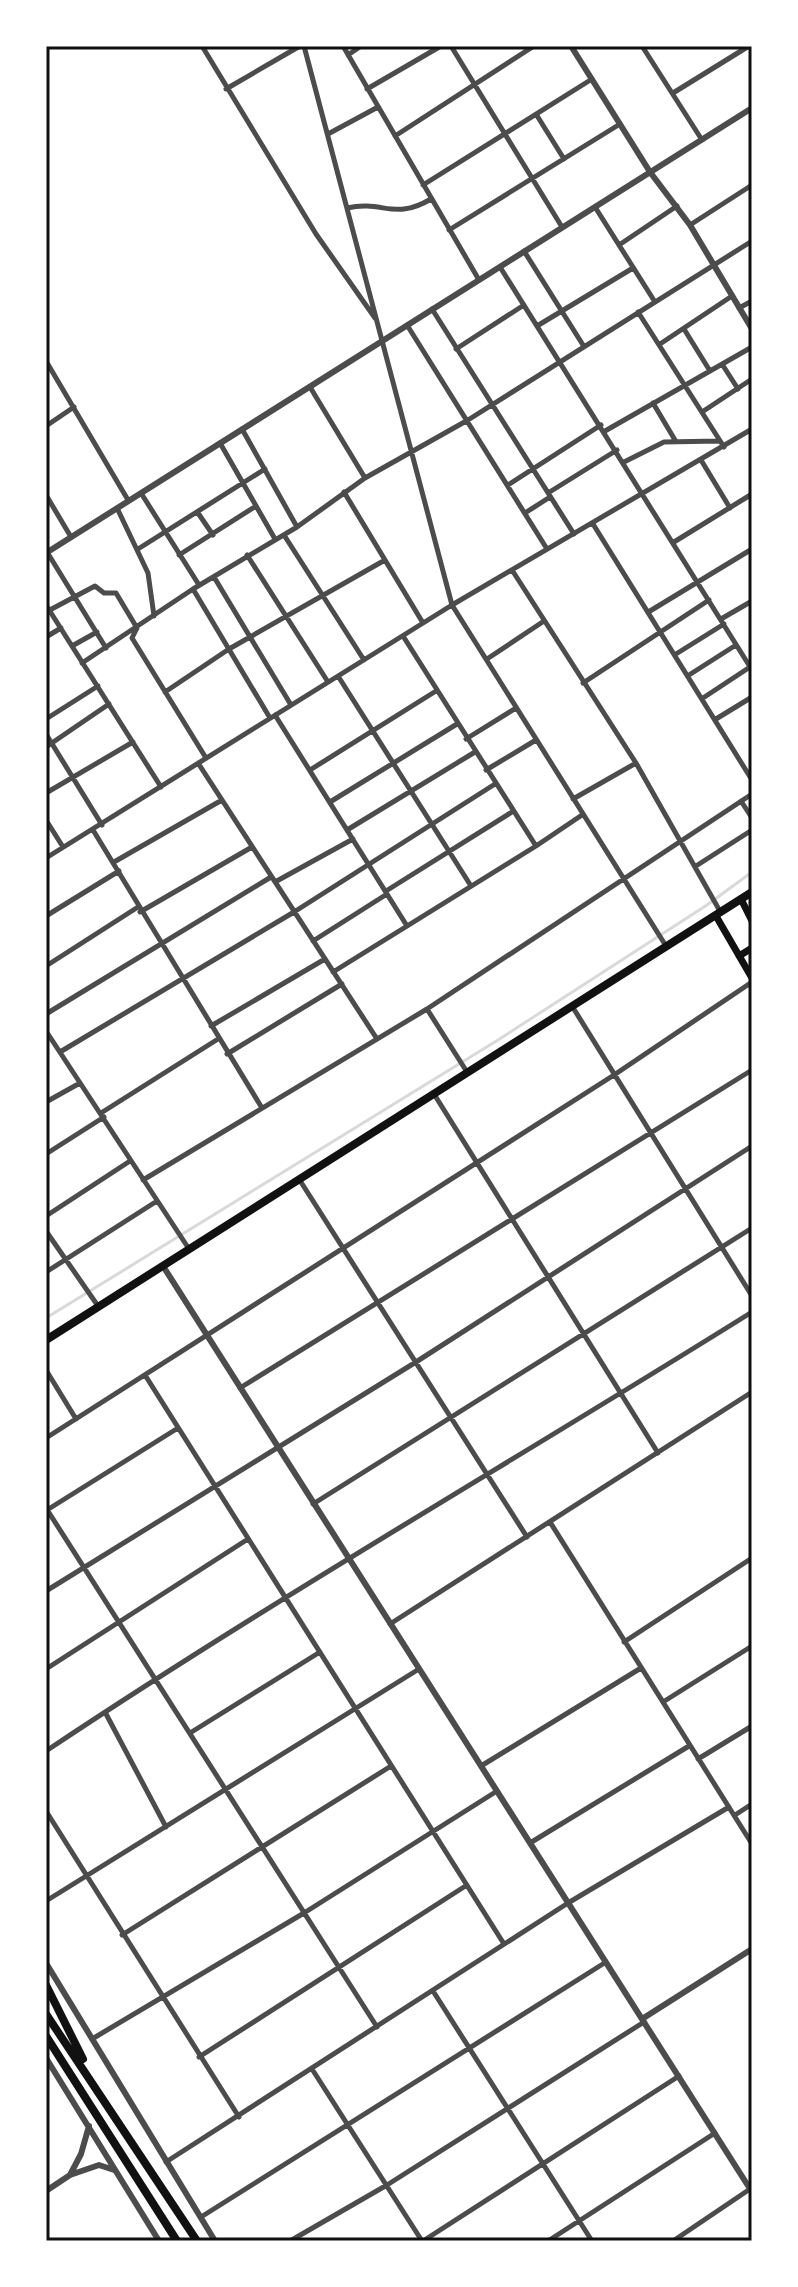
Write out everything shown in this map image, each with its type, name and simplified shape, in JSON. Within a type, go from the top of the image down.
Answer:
[{"type":"highway","points":[[46,1340],[752,892]]},
{"type":"highway","points":[[46,1985],[67,2022],[91,2079]]},
{"type":"highway","points":[[46,2014],[197,2241]]},
{"type":"highway","points":[[46,2036],[177,2241]]},
{"type":"main road","points":[[741,899],[752,921]]},
{"type":"main road","points":[[718,914],[752,980]]},
{"type":"main road","points":[[739,956],[752,948]]},
{"type":"street","points":[[202,46],[316,234],[377,322]]},
{"type":"street","points":[[226,89],[302,46],[452,605],[666,947]]},
{"type":"street","points":[[343,46],[479,280]]},
{"type":"street","points":[[348,55],[361,46]]},
{"type":"street","points":[[367,89],[441,46]]},
{"type":"street","points":[[451,46],[562,227]]},
{"type":"street","points":[[395,136],[534,46]]},
{"type":"street","points":[[642,46],[702,140]]},
{"type":"street","points":[[673,93],[749,46]]},
{"type":"street","points":[[573,47],[650,172],[690,225],[752,329]]},
{"type":"street","points":[[423,185],[592,79]]},
{"type":"street","points":[[328,134],[378,107]]},
{"type":"street","points":[[106,648],[47,553],[749,110],[752,120]]},
{"type":"street","points":[[536,114],[564,159]]},
{"type":"street","points":[[449,230],[620,124]]},
{"type":"street","points":[[690,225],[752,185]]},
{"type":"street","points":[[347,208],[373,204],[404,211],[431,199]]},
{"type":"street","points":[[619,245],[677,206]]},
{"type":"street","points":[[595,207],[655,302]]},
{"type":"street","points":[[82,663],[196,587],[297,527],[365,478],[468,420],[752,241]]},
{"type":"street","points":[[524,251],[583,345]]},
{"type":"street","points":[[500,267],[751,669],[703,698]]},
{"type":"street","points":[[537,326],[633,268]]},
{"type":"street","points":[[659,345],[732,296]]},
{"type":"street","points":[[739,308],[752,301]]},
{"type":"street","points":[[456,349],[524,305]]},
{"type":"street","points":[[432,309],[574,534]]},
{"type":"street","points":[[638,312],[722,444]]},
{"type":"street","points":[[407,325],[547,549]]},
{"type":"street","points":[[684,329],[710,371]]},
{"type":"street","points":[[508,485],[603,428],[752,347]]},
{"type":"street","points":[[46,361],[128,500]]},
{"type":"street","points":[[722,364],[738,389]]},
{"type":"street","points":[[702,412],[752,379]]},
{"type":"street","points":[[310,386],[365,478]]},
{"type":"street","points":[[653,403],[675,440]]},
{"type":"street","points":[[46,426],[74,407]]},
{"type":"street","points":[[242,429],[297,527]]},
{"type":"street","points":[[46,858],[452,605],[752,429]]},
{"type":"street","points":[[624,462],[652,446],[675,440],[722,444]]},
{"type":"street","points":[[220,443],[275,539]]},
{"type":"street","points":[[525,513],[617,450]]},
{"type":"street","points":[[701,460],[730,508]]},
{"type":"street","points":[[138,549],[265,469]]},
{"type":"street","points":[[344,492],[423,623]]},
{"type":"street","points":[[141,493],[179,555],[229,649],[310,770],[407,926]]},
{"type":"street","points":[[46,495],[71,537]]},
{"type":"street","points":[[674,542],[751,498]]},
{"type":"street","points":[[179,555],[256,506]]},
{"type":"street","points":[[117,508],[148,573],[154,616]]},
{"type":"street","points":[[198,512],[213,535]]},
{"type":"street","points":[[593,524],[662,629],[752,780]]},
{"type":"street","points":[[284,535],[364,660]]},
{"type":"street","points":[[650,611],[752,549]]},
{"type":"street","points":[[247,555],[328,682]]},
{"type":"street","points":[[165,692],[250,636],[385,560]]},
{"type":"street","points":[[512,570],[636,763],[696,866],[718,914]]},
{"type":"street","points":[[214,577],[291,705]]},
{"type":"street","points":[[137,628],[116,593],[104,593],[95,586],[47,609],[161,787]]},
{"type":"street","points":[[583,683],[709,600]]},
{"type":"street","points":[[676,654],[752,601]]},
{"type":"street","points":[[487,659],[544,621]]},
{"type":"street","points":[[46,637],[61,628]]},
{"type":"street","points":[[137,628],[132,638],[206,758]]},
{"type":"street","points":[[72,646],[97,632]]},
{"type":"street","points":[[403,636],[536,846]]},
{"type":"street","points":[[689,675],[736,645]]},
{"type":"street","points":[[742,655],[752,649]]},
{"type":"street","points":[[338,676],[471,886]]},
{"type":"street","points":[[46,719],[98,686]]},
{"type":"street","points":[[310,770],[436,691]]},
{"type":"street","points":[[715,719],[752,697]]},
{"type":"street","points":[[46,747],[109,704]]},
{"type":"street","points":[[466,739],[516,708]]},
{"type":"street","points":[[330,802],[457,724]]},
{"type":"street","points":[[46,734],[102,825]]},
{"type":"street","points":[[486,770],[536,740]]},
{"type":"street","points":[[46,793],[133,742]]},
{"type":"street","points":[[347,830],[475,752]]},
{"type":"street","points":[[198,763],[377,1039]]},
{"type":"street","points":[[573,799],[636,763]]},
{"type":"street","points":[[60,1052],[294,912],[495,784]]},
{"type":"street","points":[[143,1180],[427,1009],[752,794]]},
{"type":"street","points":[[114,862],[222,800]]},
{"type":"street","points":[[741,801],[752,818]]},
{"type":"street","points":[[313,941],[512,812]]},
{"type":"street","points":[[333,972],[582,815]]},
{"type":"street","points":[[46,820],[63,847]]},
{"type":"street","points":[[93,830],[262,1108]]},
{"type":"street","points":[[696,866],[752,830]]},
{"type":"street","points":[[46,1014],[273,880],[353,839]]},
{"type":"street","points":[[46,966],[252,847]]},
{"type":"street","points":[[46,916],[119,871]]},
{"type":"street","points":[[211,1026],[325,959]]},
{"type":"street","points":[[46,1438],[614,1075],[752,980]]},
{"type":"street","points":[[227,1054],[342,984]]},
{"type":"street","points":[[572,1006],[752,1296]]},
{"type":"street","points":[[427,1009],[467,1073]]},
{"type":"street","points":[[46,1031],[189,1249]]},
{"type":"street","points":[[46,1154],[218,1039]]},
{"type":"street","points":[[239,1388],[377,1301],[513,1221],[752,1070]]},
{"type":"street","points":[[46,1102],[80,1083]]},
{"type":"street","points":[[434,1094],[658,1453]]},
{"type":"street","points":[[46,1591],[416,1362],[752,1146]]},
{"type":"street","points":[[46,1216],[130,1161]]},
{"type":"street","points":[[299,1179],[527,1537]]},
{"type":"street","points":[[46,1272],[157,1201]]},
{"type":"street","points":[[313,1504],[752,1228]]},
{"type":"street","points":[[46,1231],[98,1307]]},
{"type":"street","points":[[163,1266],[751,2190],[673,2241]]},
{"type":"street","points":[[46,1751],[347,1556],[488,1477],[752,1312]]},
{"type":"street","points":[[46,1370],[76,1419]]},
{"type":"street","points":[[145,1375],[504,1944]]},
{"type":"street","points":[[390,1624],[752,1392]]},
{"type":"street","points":[[178,1428],[46,1509],[377,2027]]},
{"type":"street","points":[[550,1522],[752,1844]]},
{"type":"street","points":[[46,1669],[248,1539]]},
{"type":"street","points":[[624,1642],[752,1558]]},
{"type":"street","points":[[663,1702],[752,1646]]},
{"type":"street","points":[[190,1733],[320,1652]]},
{"type":"street","points":[[481,1766],[641,1668]]},
{"type":"street","points":[[46,1901],[419,1669]]},
{"type":"street","points":[[105,1712],[167,1828]]},
{"type":"street","points":[[698,1759],[752,1726]]},
{"type":"street","points":[[530,1843],[690,1746]]},
{"type":"street","points":[[122,1935],[391,1766]]},
{"type":"street","points":[[92,2039],[304,1913],[497,1791]]},
{"type":"street","points":[[735,1815],[752,1804]]},
{"type":"street","points":[[165,2163],[568,1903],[729,1807]]},
{"type":"street","points":[[46,1811],[239,2117]]},
{"type":"street","points":[[199,2057],[467,1885]]},
{"type":"street","points":[[290,2241],[387,2185],[752,1949]]},
{"type":"street","points":[[201,2217],[606,1962]]},
{"type":"street","points":[[46,1963],[215,2241]]},
{"type":"street","points":[[433,1991],[592,2241]]},
{"type":"street","points":[[46,2058],[159,2241]]},
{"type":"street","points":[[312,2069],[422,2241],[679,2076]]},
{"type":"street","points":[[70,2175],[81,2154],[89,2126]]},
{"type":"street","points":[[548,2241],[715,2133]]},
{"type":"street","points":[[46,2191],[70,2175],[99,2165],[110,2166],[118,2174]]},
{"type":"waterway","points":[[46,1318],[498,1040],[707,905],[752,872]]}]
